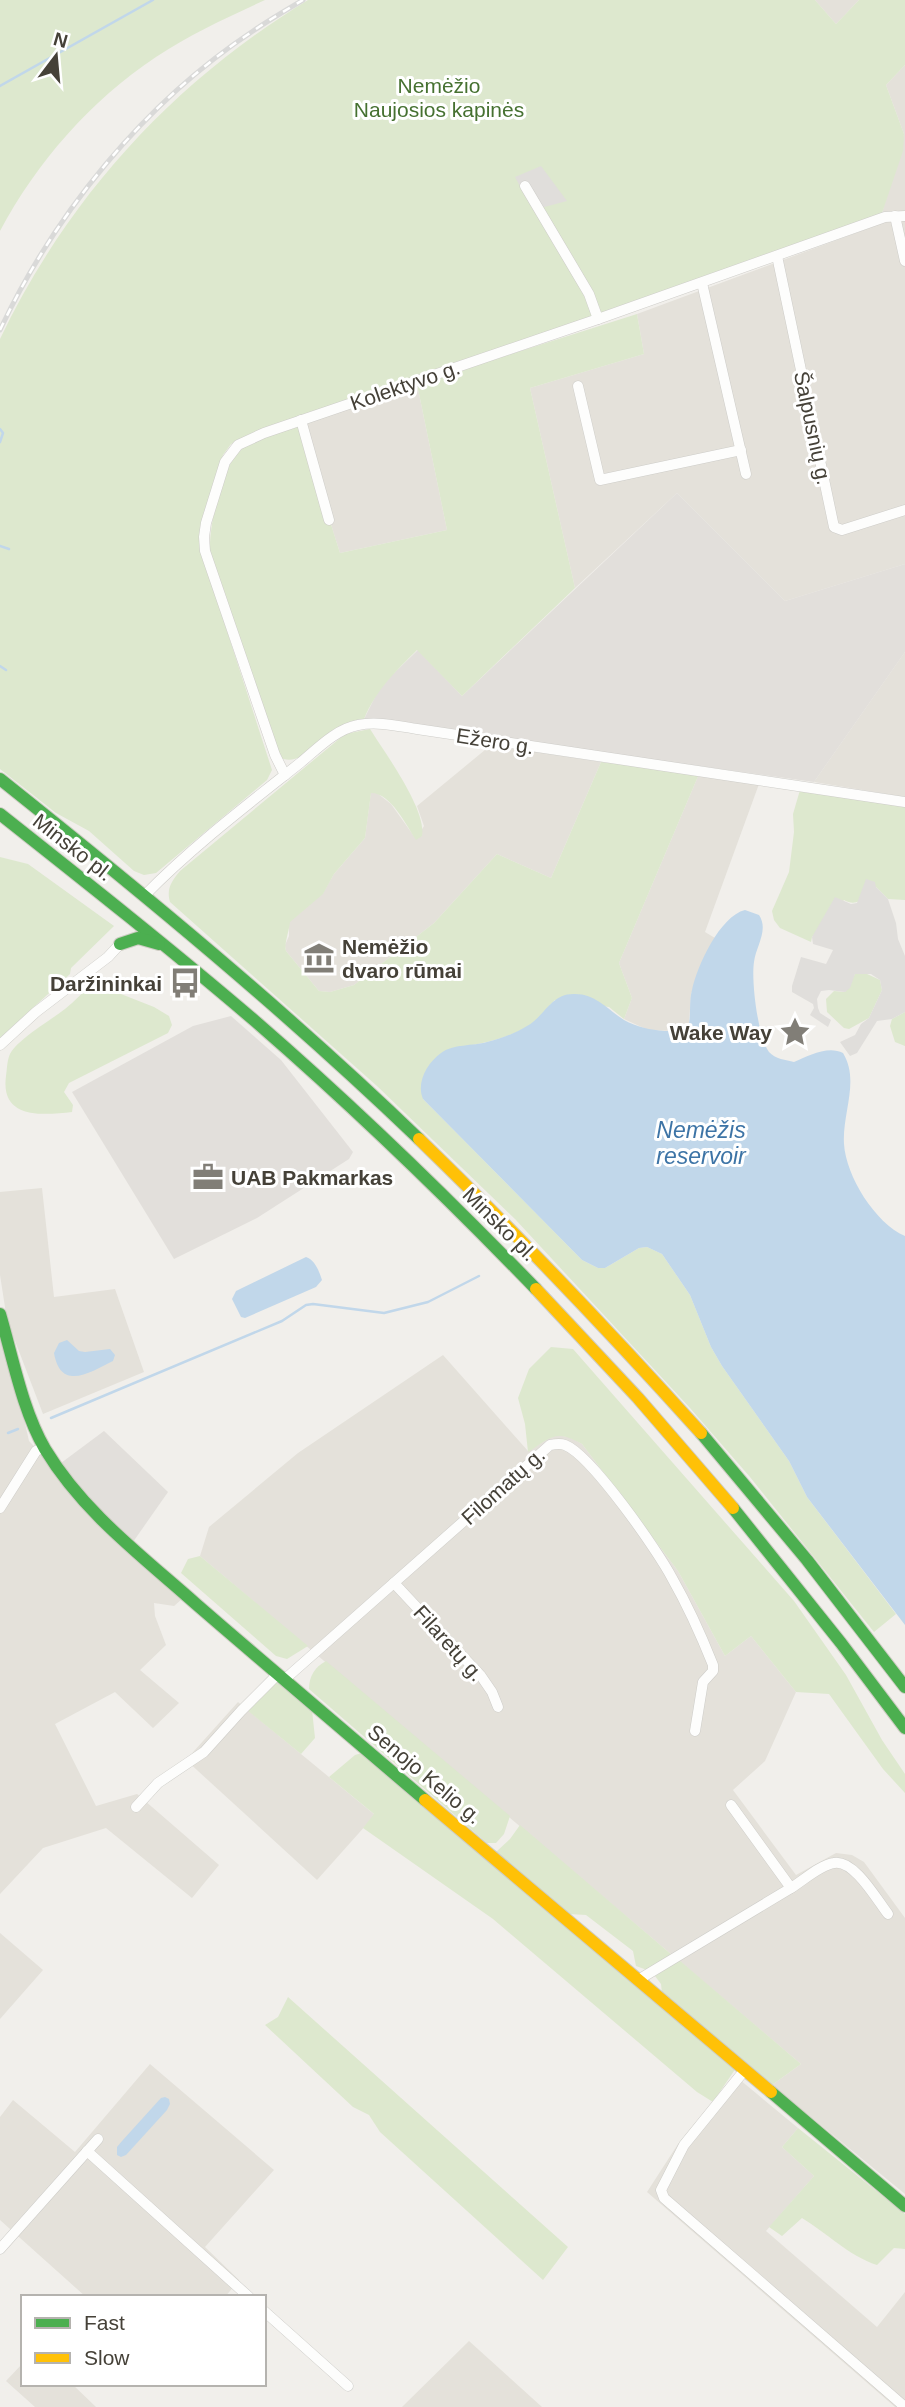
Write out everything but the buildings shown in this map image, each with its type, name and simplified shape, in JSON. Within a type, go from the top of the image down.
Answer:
[{"type":"main road","name":"Minsko pl.","points":[[0,779],[261,993],[380,1101],[546,1263],[621,1343],[759,1500],[905,1687]]},
{"type":"main road","name":"Minsko pl.","points":[[0,814],[217,988],[338,1094],[425,1176],[563,1314],[757,1537],[846,1648],[905,1728]]},
{"type":"main road","points":[[118,906],[124,932],[120,944]]},
{"type":"main road","points":[[120,944],[138,938],[162,945]]},
{"type":"main road","name":"Senojo Kelio g.","points":[[0,1314],[26,1403],[44,1447],[71,1488],[88,1507],[281,1677],[905,2206]]},
{"type":"street","points":[[525,186],[589,293],[598,319]]},
{"type":"street","points":[[900,216],[905,261]]},
{"type":"street","name":"Kolektyvo g.","points":[[285,775],[275,755],[205,551],[204,537],[230,452],[247,440],[301,420],[702,283],[885,217],[900,216]]},
{"type":"street","name":"Šalpusnių g.","points":[[777,256],[834,527],[842,530],[905,510]]},
{"type":"street","points":[[702,283],[746,474]]},
{"type":"street","points":[[578,386],[600,480],[741,450]]},
{"type":"street","points":[[301,420],[329,520]]},
{"type":"street","name":"Ežero g.","points":[[144,896],[178,863],[285,775],[338,733],[357,725],[374,723],[905,802]]},
{"type":"street","points":[[0,1045],[36,1012],[108,957],[120,944]]},
{"type":"street","name":"Filomatų g.","points":[[136,1807],[158,1783],[204,1752],[241,1711],[394,1583],[550,1445],[567,1446],[576,1452],[620,1500],[671,1575],[698,1627],[713,1671],[703,1682],[695,1731]]},
{"type":"street","points":[[0,1508],[36,1451],[44,1447]]},
{"type":"street","name":"Filaretų g.","points":[[394,1583],[481,1676],[498,1707]]},
{"type":"street","points":[[731,1805],[791,1888]]},
{"type":"street","points":[[638,1980],[832,1863],[840,1862],[855,1870],[888,1914]]},
{"type":"street","points":[[744,2071],[684,2145],[661,2190],[664,2198],[905,2407]]},
{"type":"street","points":[[0,2249],[98,2139]]},
{"type":"street","points":[[87,2151],[247,2295]]},
{"type":"street","points":[[266,2313],[348,2386]]},
{"type":"shaded area","points":[[815,0],[859,0],[836,24]]},
{"type":"shaded area","points":[[905,65],[905,564],[785,601],[677,493],[575,588],[530,388],[644,354],[637,314],[883,223],[882,213],[904,134],[886,85]]},
{"type":"shaded area","points":[[541,166],[567,201],[533,210],[515,177]]},
{"type":"shaded area","points":[[417,384],[447,530],[340,553],[300,426]]},
{"type":"shaded area","points":[[677,493],[785,601],[905,564],[905,652],[814,782],[364,719],[377,693],[418,650],[462,696]]},
{"type":"shaded area","points":[[905,652],[905,797],[814,782]]},
{"type":"shaded area","points":[[491,745],[601,762],[551,878],[497,854],[434,923],[354,985],[330,992],[319,991],[286,951],[289,922],[323,893],[334,874],[365,838],[371,792],[377,793],[391,804],[416,839],[424,826],[417,806]]},
{"type":"shaded area","points":[[699,774],[759,784],[705,932],[715,938],[691,994],[689,1023],[675,1031],[648,1030],[624,1019],[632,998],[619,963]]},
{"type":"shaded area","points":[[866,879],[875,882],[876,887],[888,899],[896,923],[898,939],[905,956],[905,1012],[892,1019],[877,1021],[857,1053],[850,1056],[840,1042],[855,1035],[861,1024],[869,1018],[882,990],[880,980],[871,974],[855,974],[850,988],[845,992],[821,991],[817,999],[818,1008],[820,1013],[831,1020],[828,1027],[810,1015],[813,1004],[792,992],[792,986],[801,957],[826,964],[833,950],[813,944],[812,937],[835,897],[851,904],[857,903]]},
{"type":"shaded area","name":"UAB Pakmarkas","points":[[231,1016],[281,1060],[353,1152],[349,1159],[257,1218],[174,1259],[72,1092],[193,1026]]},
{"type":"shaded area","points":[[42,1188],[54,1297],[115,1289],[144,1372],[43,1414],[7,1320],[0,1275],[0,1192]]},
{"type":"shaded area","points":[[0,1332],[29,1441],[182,1599],[174,1606],[154,1603],[155,1616],[166,1645],[140,1670],[179,1703],[153,1728],[115,1692],[55,1724],[96,1806],[137,1794],[219,1865],[192,1898],[106,1828],[43,1848],[0,1894]]},
{"type":"shaded area","points":[[443,1355],[528,1451],[554,1435],[570,1437],[582,1444],[678,1571],[725,1656],[751,1636],[796,1692],[765,1761],[733,1790],[796,1875],[836,1853],[852,1855],[864,1862],[905,1918],[905,2194],[772,2085],[801,2064],[200,1556],[209,1527],[298,1453]]},
{"type":"shaded area","points":[[104,1431],[168,1492],[133,1542],[81,1492],[61,1463]]},
{"type":"shaded area","points":[[238,1702],[375,1815],[317,1880],[186,1760]]},
{"type":"shaded area","points":[[0,1933],[43,1970],[0,2019]]},
{"type":"shaded area","points":[[150,2064],[274,2170],[205,2247],[239,2280],[227,2295],[84,2295],[0,2220],[0,2117],[13,2100],[75,2152]]},
{"type":"shaded area","points":[[734,2075],[798,2128],[782,2147],[814,2176],[766,2231],[877,2327],[905,2292],[905,2407],[895,2407],[647,2192],[678,2144]]},
{"type":"shaded area","points":[[469,2341],[542,2407],[402,2407]]},
{"type":"shaded area","points":[[21,2365],[21,2386],[74,2386],[96,2407],[35,2407],[6,2381]]},
{"type":"green space","points":[[0,0],[265,0],[209,26],[169,49],[109,93],[87,113],[48,157],[0,231]]},
{"type":"green space","name":"Nemėžio Naujosios kapinės","points":[[308,0],[815,0],[836,24],[859,0],[905,0],[905,65],[886,85],[904,134],[903,151],[882,213],[603,314],[260,430],[231,444],[219,467],[203,557],[272,770],[267,780],[156,873],[144,875],[134,871],[89,831],[56,813],[0,769],[0,339],[27,287],[58,238],[92,191],[129,147],[169,106],[212,68],[259,32]]},
{"type":"green space","points":[[637,314],[644,354],[530,388],[575,588],[462,696],[417,650],[394,673],[364,719],[333,730],[301,756],[294,759],[278,757],[210,550],[218,495],[236,456],[243,448],[256,441],[300,426],[340,553],[447,530],[417,384]]},
{"type":"green space","points":[[370,729],[412,797],[422,825],[422,836],[416,840],[391,804],[378,794],[371,793],[365,838],[334,874],[323,894],[290,922],[286,951],[319,991],[330,992],[354,985],[434,923],[497,854],[551,878],[601,762],[699,774],[619,963],[632,998],[624,1019],[609,1007],[555,1000],[536,1021],[517,1032],[495,1040],[450,1049],[423,1099],[582,1260],[598,1268],[605,1268],[639,1248],[647,1247],[662,1254],[690,1295],[711,1347],[722,1366],[789,1461],[807,1497],[896,1614],[874,1632],[750,1477],[690,1408],[515,1219],[377,1086],[170,902],[169,889],[180,871],[345,734]]},
{"type":"green space","points":[[800,790],[905,806],[905,900],[888,899],[876,887],[858,902],[844,900],[812,937],[811,942],[780,928],[772,911],[789,872],[794,832],[793,814]]},
{"type":"green space","points":[[0,857],[28,864],[114,926],[71,968],[70,974],[0,1038]]},
{"type":"green space","points":[[865,973],[880,980],[882,990],[869,1018],[849,1029],[844,1028],[827,1012],[826,999],[834,991],[845,992],[855,974]]},
{"type":"green space","points":[[93,983],[154,1007],[169,1016],[172,1025],[168,1033],[69,1083],[64,1092],[73,1105],[72,1112],[37,1114],[17,1108],[10,1101],[6,1090],[10,1054],[20,1042],[65,1009]]},
{"type":"green space","points":[[905,1012],[905,1046],[895,1042],[890,1026],[892,1019]]},
{"type":"green space","points":[[551,1347],[573,1349],[794,1601],[846,1675],[882,1740],[905,1774],[905,1793],[883,1769],[829,1694],[796,1692],[751,1636],[725,1656],[678,1571],[582,1444],[559,1436],[528,1452],[525,1424],[518,1398],[529,1369]]},
{"type":"green space","points":[[200,1556],[308,1646],[287,1659],[276,1656],[181,1573],[188,1559]]},
{"type":"green space","points":[[326,1661],[510,1816],[504,1834],[496,1843],[487,1843],[309,1689],[313,1672]]},
{"type":"green space","points":[[276,1683],[282,1684],[312,1710],[315,1738],[301,1754],[247,1710]]},
{"type":"green space","points":[[362,1753],[736,2068],[713,2102],[697,2092],[493,1919],[363,1828],[374,1814],[329,1777],[355,1755]]},
{"type":"green space","points":[[520,1825],[672,1955],[647,1970],[636,1966],[633,1951],[586,1915],[569,1914],[496,1852]]},
{"type":"green space","points":[[679,1960],[801,2064],[772,2085],[662,1993],[661,1984],[655,1976]]},
{"type":"green space","points":[[288,1997],[568,2247],[543,2280],[380,2132],[369,2115],[353,2107],[265,2025],[278,2017]]},
{"type":"green space","points":[[798,2128],[905,2214],[905,2249],[894,2248],[877,2265],[848,2250],[802,2218],[782,2236],[769,2227],[814,2176],[782,2147]]},
{"type":"water","name":"Nemėžis reservoir","points":[[745,910],[759,915],[763,926],[754,962],[754,982],[756,1008],[765,1045],[774,1056],[794,1062],[825,1051],[843,1053],[850,1075],[844,1144],[850,1170],[873,1210],[894,1230],[905,1236],[905,1625],[807,1497],[789,1461],[722,1366],[711,1347],[690,1295],[662,1254],[647,1247],[639,1248],[605,1268],[598,1268],[582,1260],[423,1099],[421,1093],[424,1074],[431,1062],[441,1053],[508,1036],[533,1022],[553,1002],[565,995],[588,996],[624,1020],[644,1028],[665,1031],[683,1027],[689,1023],[692,990],[704,956],[727,922]]},
{"type":"water","points":[[306,1257],[314,1263],[322,1280],[316,1287],[245,1318],[241,1317],[232,1299],[236,1291]]},
{"type":"water","points":[[67,1340],[79,1351],[110,1349],[115,1355],[113,1361],[78,1376],[63,1373],[54,1353],[59,1343]]},
{"type":"water","points":[[165,2097],[170,2104],[167,2110],[126,2155],[117,2155],[117,2147],[161,2098]]},
{"type":"waterway","points":[[0,86],[153,0]]},
{"type":"waterway","points":[[0,429],[3,433],[0,442]]},
{"type":"waterway","points":[[0,546],[9,549]]},
{"type":"waterway","points":[[0,666],[6,670]]},
{"type":"waterway","points":[[51,1418],[282,1321],[306,1305],[384,1313],[428,1302],[479,1276]]},
{"type":"waterway","points":[[8,1433],[18,1429]]},
{"type":"railway","points":[[0,330],[47,244],[75,203],[140,126],[213,60],[303,0]]},
{"type":"traffic: fast","points":[[0,779],[214,954],[369,1091],[419,1139]]},
{"type":"traffic: fast","points":[[0,814],[161,942],[292,1053],[398,1152],[536,1289]]},
{"type":"traffic: fast","points":[[120,944],[138,938],[159,944]]},
{"type":"traffic: fast","points":[[0,1314],[24,1400],[37,1434],[60,1472],[77,1493],[135,1550],[425,1800]]},
{"type":"traffic: fast","points":[[701,1433],[807,1560],[905,1687]]},
{"type":"traffic: fast","points":[[733,1508],[905,1728]]},
{"type":"traffic: fast","points":[[771,2092],[905,2206]]},
{"type":"traffic: slow","points":[[419,1139],[563,1284],[701,1433]]},
{"type":"traffic: slow","points":[[536,1289],[638,1398],[733,1508]]},
{"type":"traffic: slow","points":[[425,1800],[771,2092]]},
{"type":"place","name":"Nemėžio dvaro rūmai","points":[[319,958]]},
{"type":"place","name":"Daržininkai","points":[[185,983]]},
{"type":"place","name":"Wake Way","points":[[795,1032]]},
{"type":"place","name":"UAB Pakmarkas","points":[[208,1177]]}]
